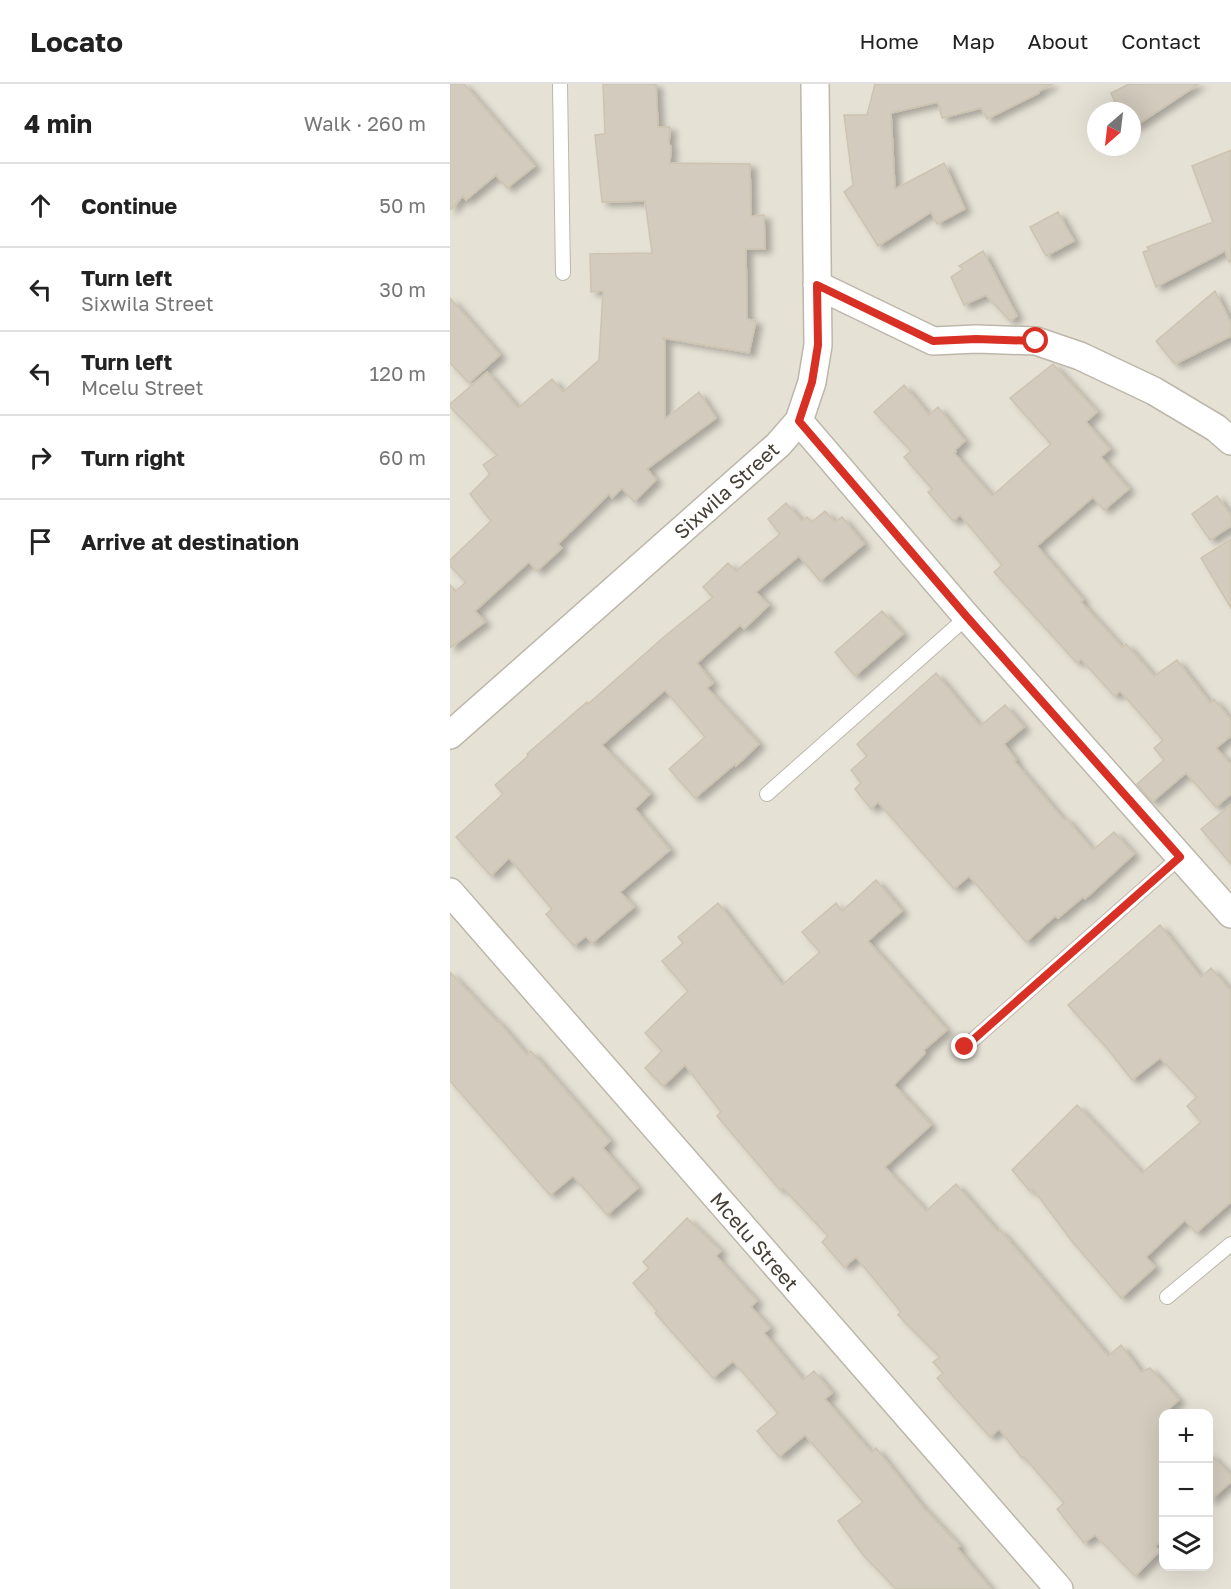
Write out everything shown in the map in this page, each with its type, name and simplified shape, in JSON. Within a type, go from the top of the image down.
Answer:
[{"type":"street","name":"Sixwila Street","points":[[450,735],[778,445],[799,421],[812,382],[818,345],[815,84]]},
{"type":"street","points":[[817,285],[933,341],[976,339],[1036,341],[1080,356],[1154,391],[1216,428],[1231,441]]},
{"type":"street","points":[[799,421],[967,617],[1231,914]]},
{"type":"street","name":"Mcelu Street","points":[[450,892],[1059,1589]]},
{"type":"lane","points":[[560,84],[563,273]]},
{"type":"lane","points":[[767,794],[967,617]]},
{"type":"lane","points":[[965,1047],[1180,857]]},
{"type":"lane","points":[[1167,1297],[1231,1244]]},
{"type":"shaded area","points":[[450,84],[1231,84],[1231,1589],[450,1589]]},
{"type":"building","points":[[450,84],[464,84],[535,166],[507,188],[496,175],[466,200],[463,196],[450,210]]},
{"type":"building","points":[[603,84],[656,84],[658,127],[670,127],[670,163],[750,164],[751,216],[764,215],[765,249],[746,249],[747,319],[756,321],[749,353],[663,338],[665,342],[665,419],[699,392],[716,418],[647,469],[656,480],[634,502],[622,488],[612,498],[609,494],[558,544],[562,548],[537,571],[529,562],[475,611],[485,622],[450,648],[450,585],[456,591],[466,582],[450,566],[450,560],[491,521],[470,494],[490,474],[483,465],[497,455],[450,407],[450,404],[487,372],[518,408],[552,379],[563,392],[599,360],[603,291],[591,292],[590,254],[652,253],[645,201],[602,202],[595,135],[605,134]]},
{"type":"building","points":[[875,84],[1053,84],[987,119],[981,108],[942,118],[938,102],[891,113],[895,189],[944,163],[965,209],[937,224],[931,212],[878,246],[844,192],[853,185],[844,115],[867,115]]},
{"type":"building","points":[[1129,84],[1199,84],[1141,122],[1141,102],[1115,102],[1111,93]]},
{"type":"building","points":[[1231,150],[1231,261],[1229,262],[1225,251],[1156,287],[1143,252],[1149,250],[1147,247],[1213,222],[1192,166]]},
{"type":"building","points":[[1058,212],[1074,241],[1046,256],[1030,227]]},
{"type":"building","points":[[983,251],[1017,316],[1010,321],[986,295],[964,305],[951,277],[963,269],[959,266]]},
{"type":"building","points":[[1215,291],[1231,323],[1231,336],[1175,364],[1156,341]]},
{"type":"building","points":[[450,298],[500,355],[469,383],[450,363]]},
{"type":"building","points":[[1053,364],[1097,412],[1086,422],[1110,449],[1101,457],[1129,489],[1104,510],[1093,497],[1037,546],[1083,600],[1081,602],[1122,647],[1126,644],[1154,676],[1177,660],[1210,703],[1214,699],[1231,720],[1231,736],[1216,748],[1231,764],[1231,794],[1216,807],[1186,773],[1152,802],[1137,784],[1164,760],[1154,748],[1163,740],[1120,691],[1114,696],[1081,659],[1077,663],[994,572],[1002,565],[960,515],[953,521],[928,492],[932,489],[904,457],[911,451],[874,412],[904,385],[929,415],[938,407],[965,441],[954,453],[992,496],[1051,444],[1010,398]]},
{"type":"building","points":[[1217,496],[1231,515],[1231,526],[1210,540],[1192,514]]},
{"type":"building","points":[[786,503],[802,521],[807,517],[812,522],[825,511],[835,522],[842,517],[864,544],[820,581],[799,556],[756,592],[769,605],[744,629],[740,625],[697,663],[713,683],[707,688],[759,744],[736,766],[735,764],[695,798],[669,769],[705,737],[665,690],[602,745],[650,794],[635,809],[670,850],[620,892],[634,907],[592,943],[586,936],[574,946],[546,914],[552,909],[509,858],[491,876],[456,837],[503,794],[495,785],[528,756],[527,754],[713,597],[703,587],[728,563],[736,571],[780,534],[768,519]]},
{"type":"building","points":[[1231,539],[1231,608],[1201,558]]},
{"type":"building","points":[[882,611],[903,634],[855,676],[835,652]]},
{"type":"building","points":[[936,673],[980,726],[1005,705],[1024,727],[1004,744],[1016,760],[1014,761],[1093,850],[1114,832],[1134,854],[1085,899],[1083,897],[1058,918],[1055,916],[1026,942],[969,876],[954,889],[878,802],[871,809],[855,789],[861,783],[851,770],[867,756],[857,744]]},
{"type":"building","points":[[1231,805],[1231,864],[1201,829]]},
{"type":"building","points":[[876,880],[902,911],[868,941],[947,1030],[924,1050],[925,1053],[894,1085],[931,1125],[885,1167],[926,1211],[956,1184],[998,1232],[1000,1230],[1108,1356],[1121,1345],[1141,1372],[1150,1368],[1179,1400],[1169,1409],[1159,1409],[1159,1543],[1155,1546],[1159,1552],[1135,1576],[1095,1535],[1084,1543],[1057,1509],[1064,1503],[1024,1457],[1022,1458],[999,1429],[990,1437],[937,1378],[943,1373],[933,1362],[940,1357],[898,1315],[901,1312],[856,1257],[844,1267],[822,1242],[828,1236],[783,1188],[780,1190],[717,1116],[721,1112],[685,1065],[663,1086],[645,1068],[662,1051],[645,1033],[688,991],[662,961],[683,943],[678,937],[718,903],[782,985],[820,952],[802,932],[836,903],[842,911]]},
{"type":"building","points":[[1160,925],[1201,977],[1211,968],[1231,991],[1231,1202],[1196,1233],[1185,1220],[1146,1257],[1155,1267],[1121,1298],[1071,1240],[1033,1189],[1030,1191],[1012,1170],[1077,1105],[1142,1173],[1201,1122],[1187,1106],[1197,1097],[1160,1058],[1132,1080],[1068,1005]]},
{"type":"building","points":[[450,972],[497,1020],[527,1055],[531,1051],[610,1141],[603,1148],[638,1188],[607,1215],[573,1176],[550,1195],[450,1081]]},
{"type":"building","points":[[687,1218],[721,1251],[716,1256],[757,1301],[751,1307],[770,1328],[764,1333],[803,1380],[814,1371],[832,1393],[825,1399],[871,1452],[876,1448],[922,1506],[960,1546],[957,1548],[991,1589],[896,1589],[864,1556],[838,1521],[863,1502],[805,1435],[779,1457],[757,1431],[778,1413],[733,1361],[713,1378],[655,1313],[657,1311],[633,1283],[649,1268],[643,1262]]},
{"type":"building","points":[[1213,1457],[1231,1475],[1231,1482],[1213,1498]]},
{"type":"route","points":[[965,1047],[1180,857],[967,617],[799,421],[812,382],[818,345],[817,285],[933,341],[976,339],[1036,341]]}]
